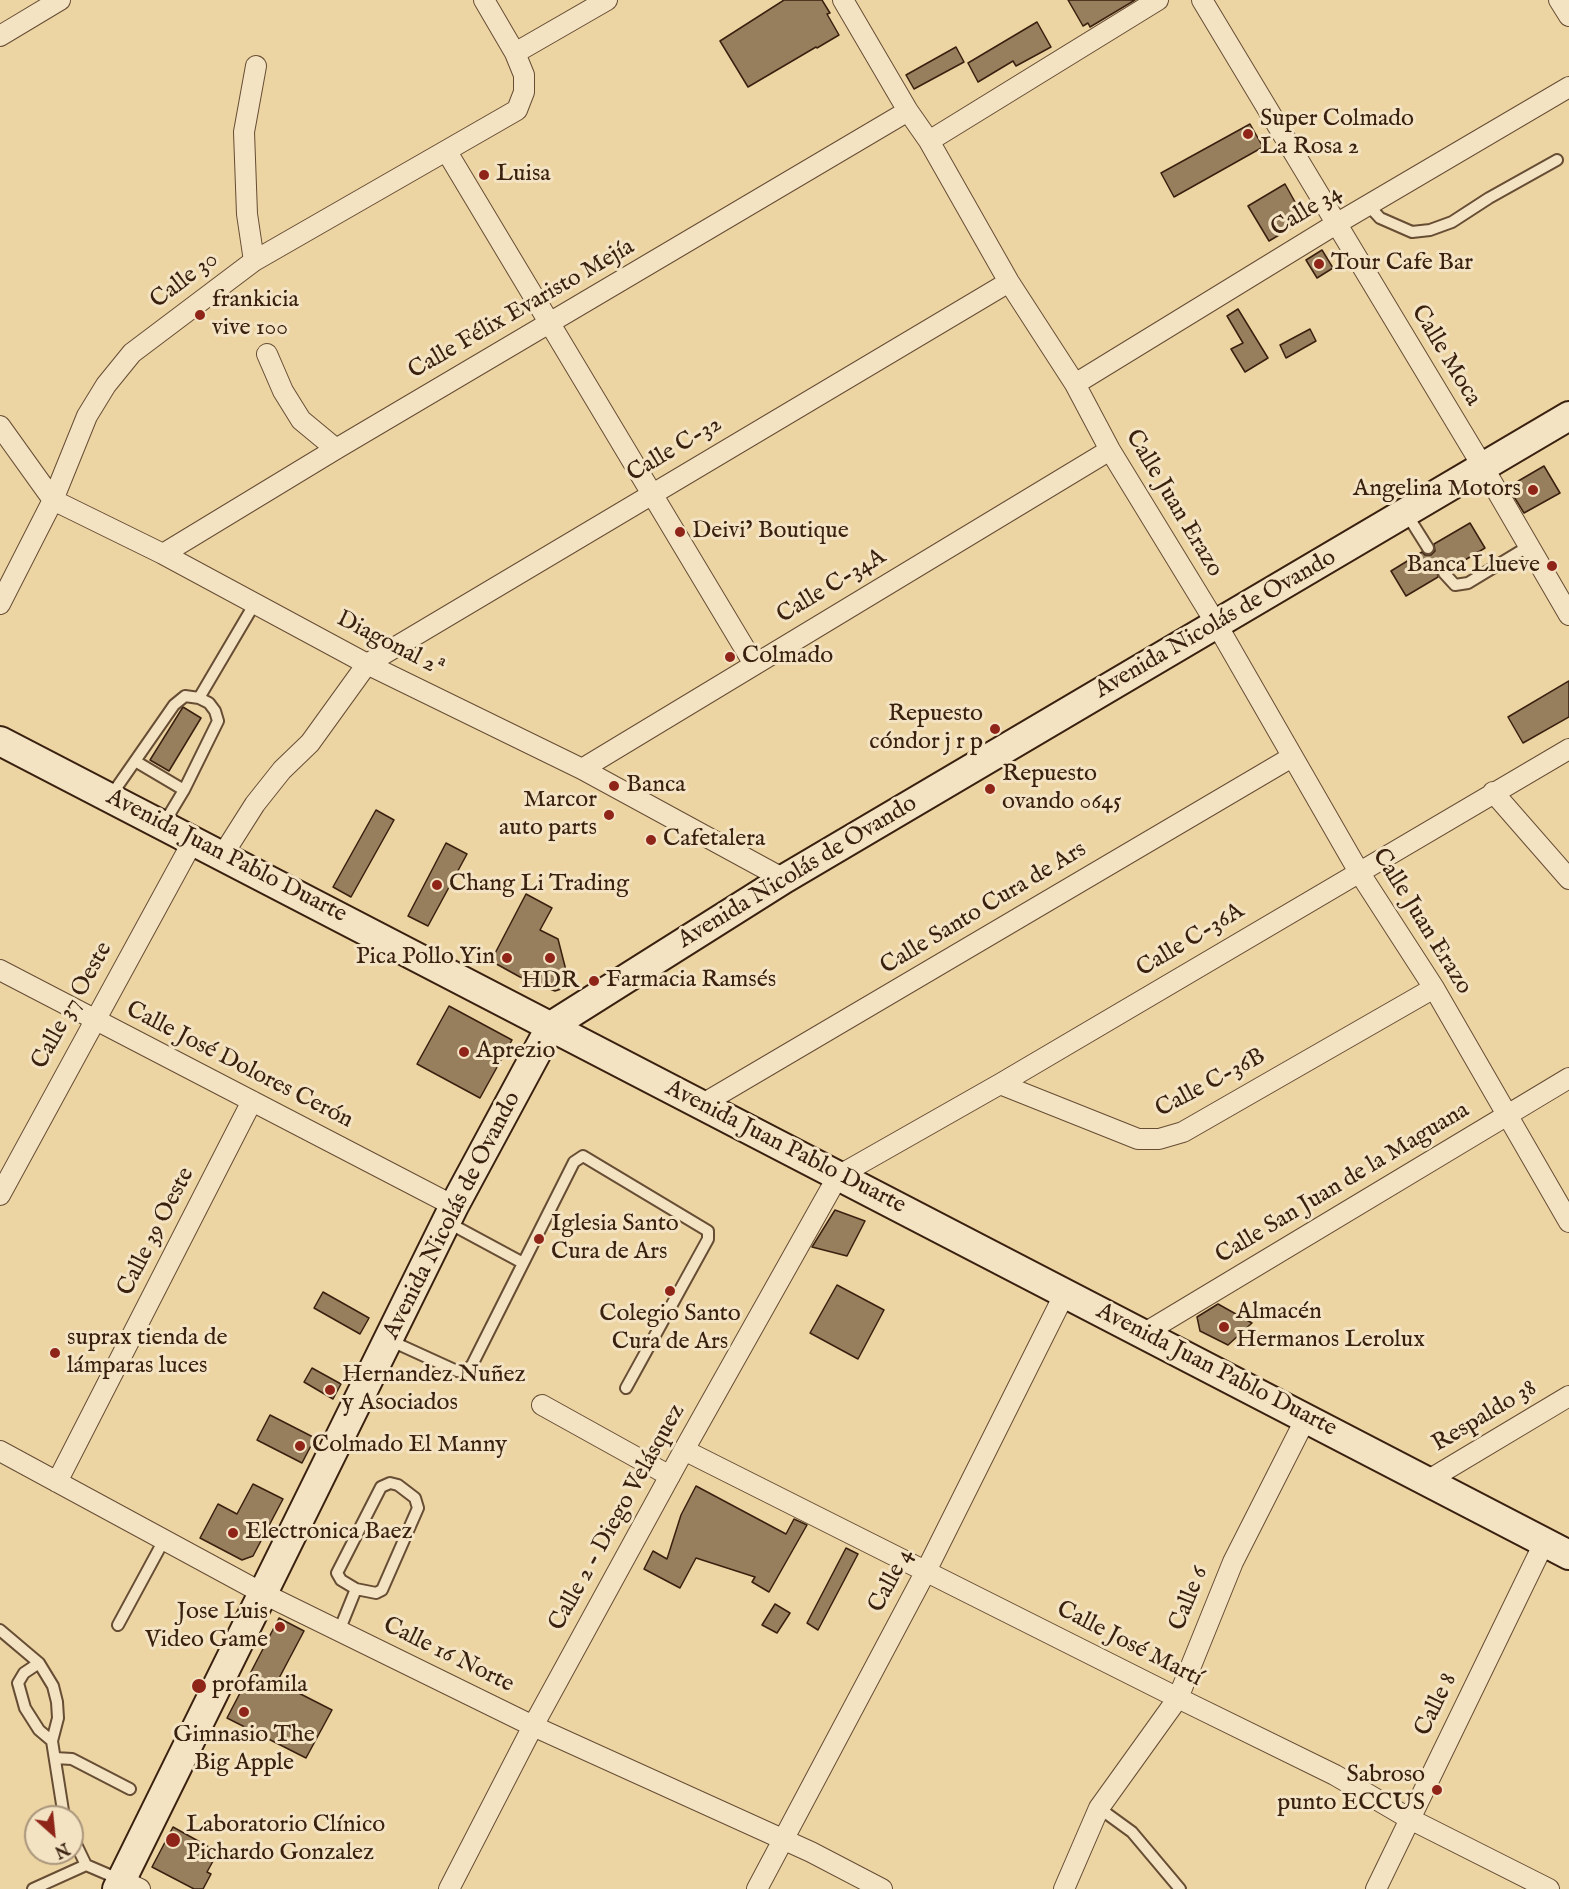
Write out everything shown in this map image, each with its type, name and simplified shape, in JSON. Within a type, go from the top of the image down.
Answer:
[{"type":"main road","name":"Avenida Nicolás de Ovando","points":[[126,1886],[264,1594],[389,1339],[451,1214],[551,1026],[784,879],[1569,416]]},
{"type":"main road","name":"Avenida Juan Pablo Duarte","points":[[0,741],[1557,1549]]},
{"type":"street","points":[[0,36],[60,0]]},
{"type":"street","points":[[484,0],[515,53],[607,0]]},
{"type":"street","name":"Calle Juan Erazo","points":[[843,0],[908,111],[929,141],[1009,282],[1075,384],[1110,450],[1217,625],[1359,872],[1434,988],[1569,1222]]},
{"type":"street","points":[[929,141],[1158,0]]},
{"type":"street","name":"Calle Moca","points":[[1202,0],[1483,467],[1569,615]]},
{"type":"street","points":[[1559,0],[1569,16]]},
{"type":"street","name":"Calle 30","points":[[0,604],[53,500],[87,416],[106,385],[132,353],[254,261],[518,110],[524,92],[524,75],[515,53]]},
{"type":"street","points":[[254,261],[247,214],[244,132],[256,66]]},
{"type":"street","name":"Calle 34","points":[[1075,384],[1336,224],[1569,87]]},
{"type":"street","name":"Calle Félix Evaristo Mejía","points":[[163,554],[336,449],[908,111]]},
{"type":"street","points":[[447,152],[754,664]]},
{"type":"street","name":"Calle C-32","points":[[367,664],[1009,282]]},
{"type":"street","points":[[267,354],[300,420],[336,449]]},
{"type":"street","name":"Diagonal 2ª","points":[[0,426],[53,500],[163,554],[367,664],[582,769],[784,879]]},
{"type":"street","name":"Calle C-34A","points":[[582,769],[1110,450]]},
{"type":"street","points":[[222,856],[255,804],[282,770],[310,743],[367,664]]},
{"type":"street","name":"Calle C-36A","points":[[838,1176],[1000,1084],[1569,749]]},
{"type":"street","name":"Calle Santo Cura de Ars","points":[[701,1105],[1292,757]]},
{"type":"street","points":[[1493,792],[1569,879]]},
{"type":"street","name":"Calle 37 Oeste","points":[[0,1195],[193,841]]},
{"type":"street","name":"Calle José Dolores Cerón","points":[[0,970],[252,1101],[451,1214]]},
{"type":"street","name":"Calle C-36B","points":[[1000,1084],[1138,1139],[1159,1140],[1183,1132],[1434,988]]},
{"type":"street","name":"Calle San Juan de la Maguana","points":[[1143,1334],[1569,1078]]},
{"type":"street","name":"Calle 39 Oeste","points":[[57,1482],[252,1101]]},
{"type":"street","name":"Calle 2 - Diego Velásquez","points":[[449,1889],[533,1726],[838,1176]]},
{"type":"street","name":"Calle 4","points":[[757,1889],[926,1571],[1065,1293]]},
{"type":"street","name":"Respaldo 38","points":[[1427,1481],[1569,1396]]},
{"type":"street","points":[[542,1405],[670,1476]]},
{"type":"street","name":"Calle 6","points":[[1064,1889],[1099,1808],[1178,1698],[1233,1562],[1306,1418]]},
{"type":"street","name":"Calle José Martí","points":[[684,1450],[1335,1775],[1410,1819],[1549,1889]]},
{"type":"street","name":"Calle 16 Norte","points":[[0,1451],[264,1594],[533,1726],[784,1840],[882,1889]]},
{"type":"street","name":"Calle 8","points":[[1376,1889],[1410,1819],[1557,1549]]},
{"type":"lane","points":[[1368,205],[1380,218],[1412,232],[1430,230],[1452,222],[1489,198],[1557,160]]},
{"type":"lane","points":[[1406,513],[1428,548]]},
{"type":"lane","points":[[1444,573],[1455,585],[1468,583],[1529,546]]},
{"type":"lane","points":[[199,698],[255,603]]},
{"type":"lane","points":[[110,797],[174,705],[185,696],[199,698],[209,703],[218,721],[184,790],[163,825]]},
{"type":"lane","points":[[135,761],[184,790]]},
{"type":"lane","points":[[389,1339],[457,1371],[464,1372],[472,1365],[574,1162],[583,1156],[708,1232],[708,1239],[626,1388]]},
{"type":"lane","points":[[451,1214],[523,1263]]},
{"type":"lane","points":[[390,1483],[398,1485],[415,1498],[418,1508],[382,1590],[376,1593],[356,1589],[341,1580],[337,1573],[381,1486],[390,1483]]},
{"type":"lane","points":[[118,1625],[164,1540]]},
{"type":"lane","points":[[339,1631],[356,1589]]},
{"type":"lane","points":[[0,1630],[39,1663],[53,1686],[58,1718],[52,1741],[62,1805]]},
{"type":"lane","points":[[39,1663],[24,1673],[18,1683],[25,1708],[39,1730],[52,1741]]},
{"type":"lane","points":[[55,1758],[72,1759],[130,1789]]},
{"type":"lane","points":[[1099,1808],[1132,1832],[1180,1889]]},
{"type":"lane","points":[[84,1861],[86,1865],[126,1886]]},
{"type":"lane","points":[[33,1889],[86,1865]]},
{"type":"building","points":[[784,0],[822,0],[839,35],[748,87],[720,41]]},
{"type":"building","points":[[1068,0],[1135,0],[1090,27],[1088,23],[1083,26]]},
{"type":"building","points":[[1037,22],[1051,47],[1016,66],[1013,61],[978,82],[968,63]]},
{"type":"building","points":[[956,47],[964,62],[914,89],[906,75]]},
{"type":"building","points":[[1250,124],[1263,147],[1174,197],[1161,173]]},
{"type":"building","points":[[1285,184],[1300,211],[1296,225],[1269,241],[1248,206]]},
{"type":"building","name":"Tour Cafe Bar","points":[[1322,250],[1333,268],[1317,278],[1306,260]]},
{"type":"building","points":[[1238,309],[1268,358],[1245,372],[1231,349],[1243,343],[1227,316]]},
{"type":"building","points":[[1310,329],[1316,341],[1286,358],[1280,345]]},
{"type":"building","name":"Angelina Motors","points":[[1544,466],[1560,493],[1524,513],[1508,487]]},
{"type":"building","points":[[1470,523],[1485,548],[1450,569],[1446,566],[1439,567],[1438,577],[1406,596],[1391,571],[1422,552],[1425,555],[1431,555],[1435,551],[1434,544]]},
{"type":"building","points":[[1569,681],[1569,717],[1523,743],[1508,717]]},
{"type":"building","points":[[183,707],[201,718],[169,771],[150,760]]},
{"type":"building","points":[[376,810],[394,820],[351,897],[333,887]]},
{"type":"building","name":"Chang Li Trading","points":[[446,843],[467,854],[428,926],[408,916]]},
{"type":"building","points":[[526,894],[552,908],[540,930],[558,939],[570,986],[555,991],[520,977],[491,961]]},
{"type":"building","name":"Aprezio","points":[[449,1006],[512,1040],[480,1098],[417,1064]]},
{"type":"building","points":[[835,1210],[865,1221],[847,1256],[812,1247]]},
{"type":"building","points":[[837,1285],[884,1310],[858,1359],[810,1333]]},
{"type":"building","points":[[323,1292],[369,1318],[360,1334],[314,1308]]},
{"type":"building","name":"Almacén Hermanos Lerolux","points":[[1218,1304],[1252,1323],[1228,1345],[1200,1331],[1197,1317]]},
{"type":"building","points":[[312,1368],[341,1384],[333,1399],[304,1382]]},
{"type":"building","points":[[270,1415],[315,1438],[302,1463],[257,1440]]},
{"type":"building","name":"Electronica Baez","points":[[253,1484],[283,1499],[253,1556],[242,1560],[200,1538],[218,1504],[237,1514]]},
{"type":"building","points":[[696,1486],[786,1534],[794,1519],[807,1525],[769,1592],[752,1582],[755,1577],[696,1558],[680,1588],[644,1569],[653,1551],[667,1559],[681,1515]]},
{"type":"building","points":[[846,1548],[858,1554],[818,1630],[807,1623]]},
{"type":"building","points":[[775,1604],[790,1613],[777,1633],[762,1625]]},
{"type":"building","points":[[279,1618],[304,1631],[277,1682],[332,1710],[306,1758],[227,1718]]},
{"type":"building","points":[[173,1827],[218,1852],[207,1872],[211,1874],[203,1889],[194,1889],[152,1867]]},
{"type":"place","name":"Super Colmado La Rosa 2","points":[[1248,134]]},
{"type":"place","name":"Luisa","points":[[484,175]]},
{"type":"place","name":"Tour Cafe Bar","points":[[1319,264]]},
{"type":"place","name":"frankicia vive 100","points":[[200,315]]},
{"type":"place","name":"Angelina Motors","points":[[1533,490]]},
{"type":"place","name":"Deivi’ Boutique","points":[[680,532]]},
{"type":"place","name":"Banca Llueve","points":[[1552,566]]},
{"type":"place","name":"Colmado","points":[[730,657]]},
{"type":"place","name":"Repuesto cóndor j r p","points":[[995,729]]},
{"type":"place","name":"Banca","points":[[614,786]]},
{"type":"place","name":"Repuesto ovando 0645","points":[[990,789]]},
{"type":"place","name":"Marcor auto parts","points":[[609,815]]},
{"type":"place","name":"Cafetalera","points":[[651,840]]},
{"type":"place","name":"Chang Li Trading","points":[[437,885]]},
{"type":"place","name":"Pica Pollo Yin","points":[[507,958]]},
{"type":"place","name":"HDR","points":[[550,958]]},
{"type":"place","name":"Farmacia Ramsés","points":[[594,981]]},
{"type":"place","name":"Aprezio","points":[[464,1052]]},
{"type":"place","name":"Iglesia Santo Cura de Ars","points":[[539,1239]]},
{"type":"place","name":"Colegio Santo Cura de Ars","points":[[670,1291]]},
{"type":"place","name":"Almacén Hermanos Lerolux","points":[[1224,1327]]},
{"type":"place","name":"suprax tienda de lámparas luces","points":[[55,1353]]},
{"type":"place","name":"Hernandez Nuñez y Asociados","points":[[330,1390]]},
{"type":"place","name":"Colmado El Manny","points":[[300,1446]]},
{"type":"place","name":"Electronica Baez","points":[[233,1533]]},
{"type":"place","name":"Jose Luis Video Game","points":[[280,1627]]},
{"type":"place","name":"profamila","points":[[199,1686]]},
{"type":"place","name":"Gimnasio The Big Apple","points":[[244,1712]]},
{"type":"place","name":"Sabroso punto ECCUS","points":[[1437,1790]]},
{"type":"place","name":"Laboratorio Clínico Pichardo Gonzalez","points":[[173,1840]]}]
